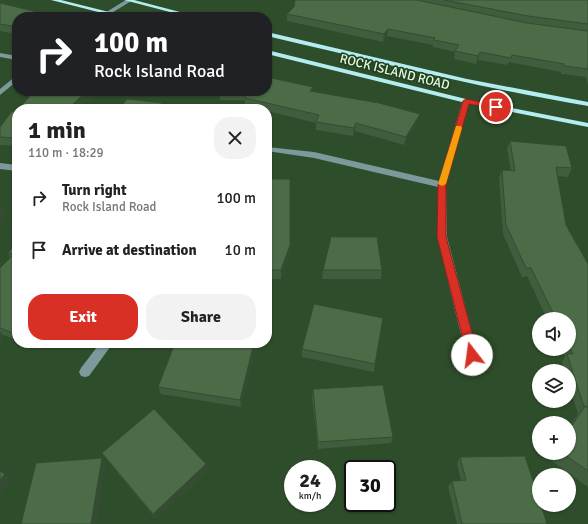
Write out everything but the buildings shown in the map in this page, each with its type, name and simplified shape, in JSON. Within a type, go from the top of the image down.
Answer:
[{"type":"main road","points":[[54,0],[104,12]]},
{"type":"main road","points":[[129,0],[176,12]]},
{"type":"main road","name":"ROCK ISLAND ROAD","points":[[272,35],[484,84],[549,98],[588,104]]},
{"type":"main road","name":"ROCK ISLAND ROAD","points":[[272,53],[466,101],[588,125]]},
{"type":"street","points":[[110,12],[129,0]]},
{"type":"street","points":[[0,55],[12,57]]},
{"type":"street","points":[[0,93],[12,81]]},
{"type":"street","points":[[466,101],[442,185],[442,237],[472,355]]},
{"type":"street","points":[[272,150],[314,155],[442,185]]},
{"type":"street","points":[[0,166],[12,167]]},
{"type":"street","points":[[85,372],[103,348]]},
{"type":"slow traffic","points":[[442,184],[458,128]]},
{"type":"route","points":[[472,355],[442,237],[442,185],[466,101],[496,107]]}]
